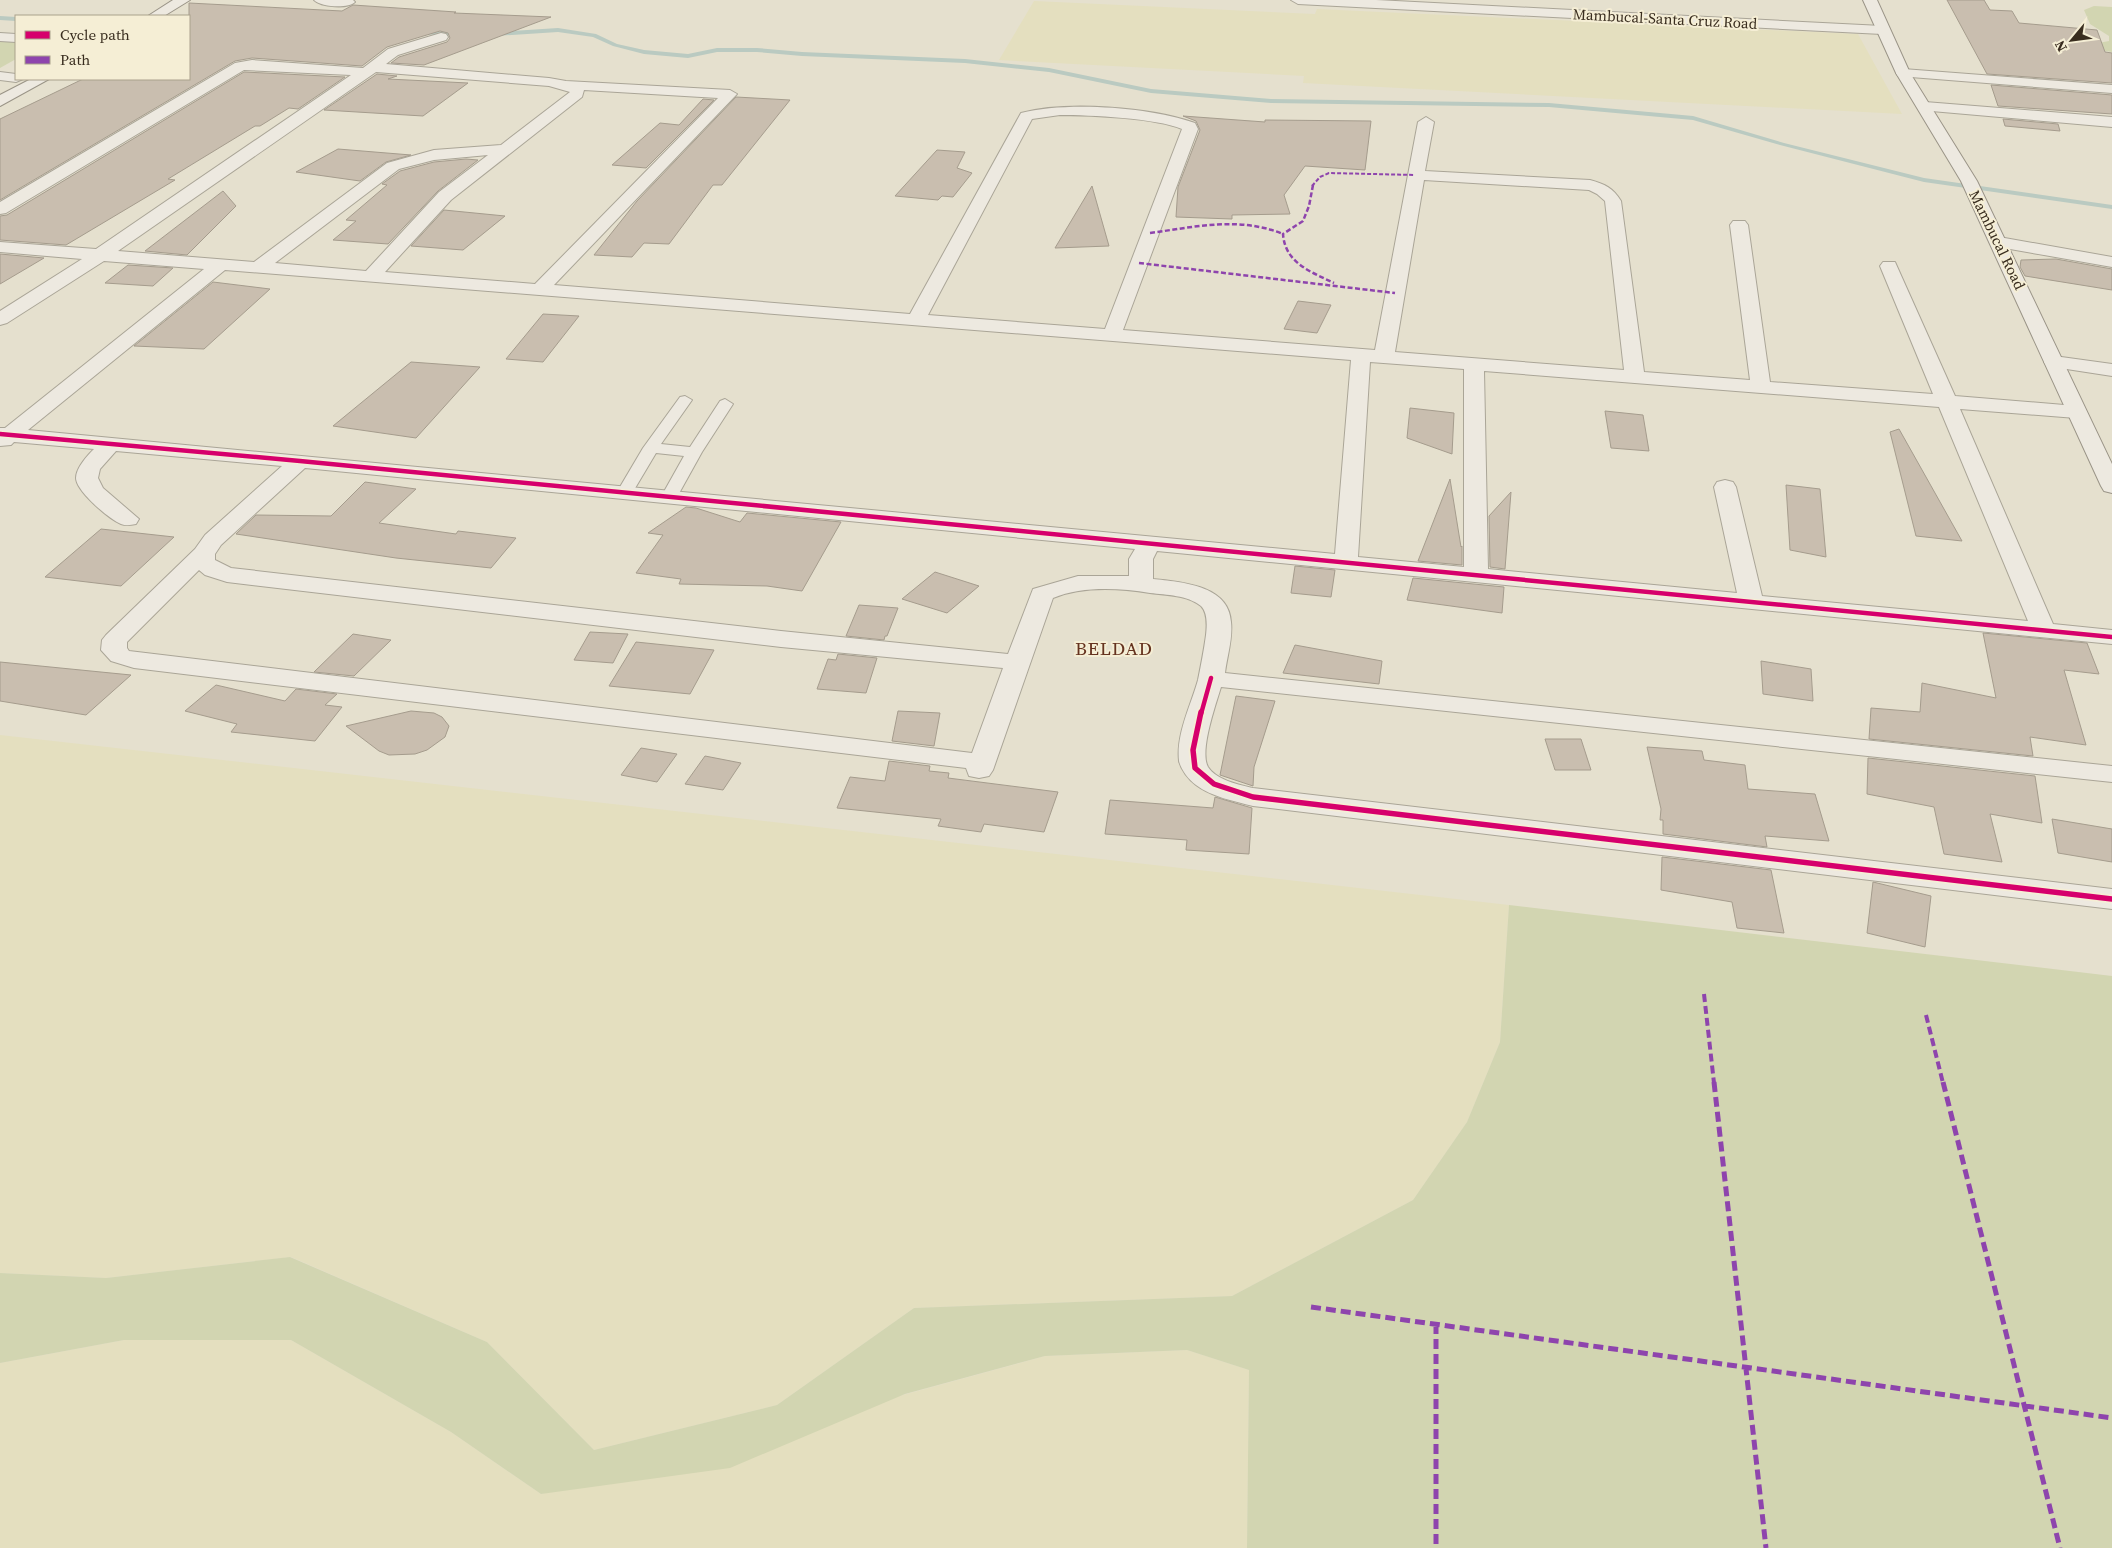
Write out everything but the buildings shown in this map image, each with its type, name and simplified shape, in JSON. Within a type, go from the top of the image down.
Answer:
[{"type":"street","points":[[157,15],[183,0]]},
{"type":"street","points":[[321,0],[348,2]]},
{"type":"street","name":"Mambucal-Santa Cruz Road","points":[[1298,0],[1882,30]]},
{"type":"street","name":"Mambucal Road","points":[[1870,0],[1882,30],[1904,73],[1972,187],[2112,486]]},
{"type":"street","points":[[0,37],[15,38]]},
{"type":"street","points":[[0,319],[100,255],[393,52],[441,37]]},
{"type":"street","points":[[0,209],[240,66],[252,64],[730,94],[539,290]]},
{"type":"street","points":[[1904,73],[2112,90]]},
{"type":"street","points":[[0,76],[15,78]]},
{"type":"street","points":[[0,101],[40,80]]},
{"type":"street","points":[[370,277],[445,196],[577,94],[577,88],[569,85]]},
{"type":"street","points":[[1925,107],[2112,122]]},
{"type":"street","points":[[916,320],[1020,131],[1026,116],[1039,112],[1061,110],[1185,124],[1190,129],[1178,155],[1112,336]]},
{"type":"street","points":[[1384,357],[1426,122]]},
{"type":"street","points":[[257,268],[393,166],[410,159],[448,152],[504,150]]},
{"type":"street","points":[[1415,176],[1590,185],[1602,188],[1609,194],[1613,201],[1635,377]]},
{"type":"street","points":[[1739,226],[1761,387]]},
{"type":"street","points":[[1999,242],[2112,262]]},
{"type":"street","points":[[0,247],[2076,412]]},
{"type":"street","points":[[4,437],[220,265]]},
{"type":"street","points":[[1889,266],[2044,631]]},
{"type":"street","points":[[1346,563],[1362,355]]},
{"type":"street","points":[[2054,362],[2112,370]]},
{"type":"street","points":[[1474,364],[1476,575]]},
{"type":"street","points":[[4,437],[111,444],[300,461],[2112,637]]},
{"type":"street","points":[[111,444],[95,458],[85,476],[86,483],[91,490],[128,519]]},
{"type":"street","points":[[300,461],[213,540],[203,554],[168,586],[115,640],[114,650],[120,656],[134,660],[980,766],[1042,594],[1054,588],[1071,584],[1141,584],[1188,592],[1212,600],[1216,608],[1219,620],[1211,678],[1192,754],[1195,768],[1208,781],[1227,790],[1253,797],[2112,899]]},
{"type":"street","points":[[1725,487],[1751,602]]},
{"type":"street","points":[[1141,584],[1141,559],[1149,544]]},
{"type":"street","points":[[203,554],[204,564],[213,570],[227,575],[781,640],[1016,662]]},
{"type":"street","points":[[1211,678],[1241,684],[2112,774]]},
{"type":"lane","points":[[625,492],[651,448],[685,400]]},
{"type":"lane","points":[[669,497],[694,452],[725,404]]},
{"type":"lane","points":[[651,448],[694,452]]},
{"type":"shaded area","points":[[1034,1],[1315,14],[1317,9],[1858,34],[1902,114],[1303,83],[1304,76],[999,60]]},
{"type":"shaded area","points":[[0,735],[1509,905],[1500,1042],[1467,1122],[1413,1200],[1232,1296],[914,1308],[777,1405],[594,1450],[487,1342],[291,1257],[106,1278],[0,1273]]},
{"type":"shaded area","points":[[124,1340],[291,1340],[451,1432],[541,1494],[1045,1356],[1187,1350],[1249,1370],[1247,1548],[0,1548],[0,1363]]},
{"type":"green space","points":[[2094,6],[2112,7],[2112,52],[2077,47],[2109,41],[2109,36],[2090,24],[2084,10]]},
{"type":"green space","points":[[4,38],[15,39],[15,60],[0,68],[0,41]]},
{"type":"green space","points":[[1509,905],[2112,976],[2112,1548],[1247,1548],[1249,1370],[1187,1350],[1045,1356],[905,1394],[730,1468],[541,1494],[451,1432],[291,1340],[124,1340],[0,1363],[0,1273],[106,1278],[290,1257],[487,1342],[594,1450],[777,1405],[914,1308],[1232,1296],[1413,1200],[1467,1122],[1500,1042]]},
{"type":"waterway","points":[[0,18],[15,19]]},
{"type":"waterway","points":[[495,34],[558,30],[594,35],[615,45],[644,52],[688,56],[717,50],[757,50],[802,54],[965,61],[1049,70],[1151,91],[1271,101],[1549,105],[1693,118],[1782,144],[1924,180],[2112,207]]},
{"type":"waterway","points":[[420,33],[464,34]]},
{"type":"marked path","points":[[1334,283],[1308,270],[1292,259],[1284,244],[1283,234],[1301,223],[1307,214],[1311,187],[1314,182],[1329,173],[1415,175]]},
{"type":"marked path","points":[[1150,233],[1235,223],[1251,224],[1283,234]]},
{"type":"marked path","points":[[1139,263],[1395,293]]},
{"type":"marked path","points":[[1704,994],[1766,1548]]},
{"type":"marked path","points":[[1926,1015],[2060,1548]]},
{"type":"marked path","points":[[1311,1307],[2112,1418]]},
{"type":"marked path","points":[[1436,1324],[1436,1548]]},
{"type":"cycle path","points":[[0,434],[300,461],[2112,637]]},
{"type":"cycle path","points":[[1211,678],[1195,738],[1193,750],[1195,768],[1206,780],[1229,791],[1253,797],[2112,899]]},
{"type":"district","name":"BELDAD","points":[[1114,648]]}]
